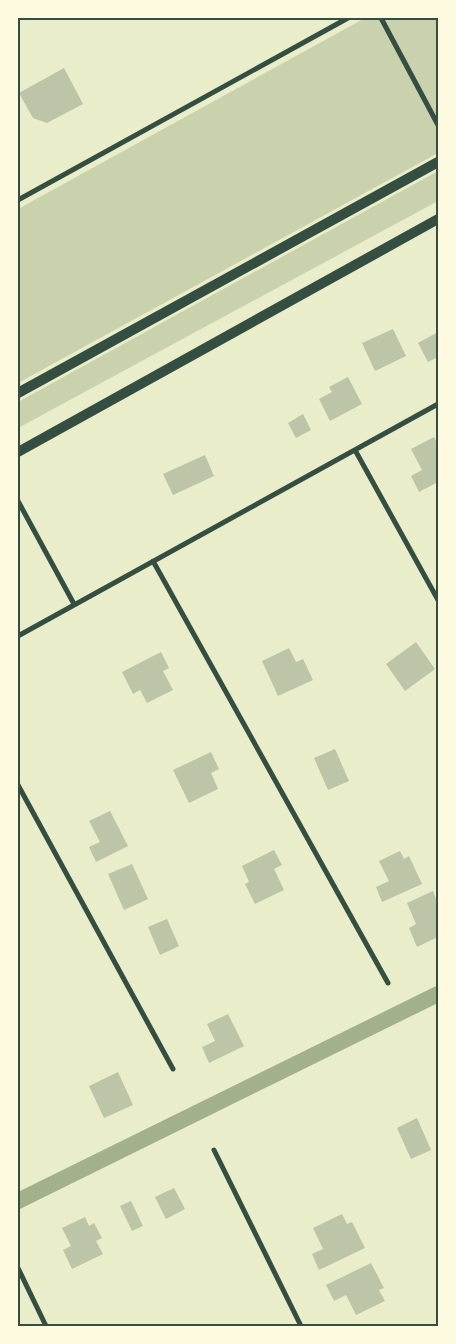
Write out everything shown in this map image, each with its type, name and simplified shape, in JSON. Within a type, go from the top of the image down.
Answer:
[{"type":"main road","points":[[18,393],[438,162]]},
{"type":"main road","points":[[18,452],[438,219]]},
{"type":"street","points":[[18,200],[348,18]]},
{"type":"street","points":[[380,18],[438,125]]},
{"type":"street","points":[[18,636],[438,404]]},
{"type":"street","points":[[355,450],[438,600]]},
{"type":"street","points":[[18,501],[74,604]]},
{"type":"street","points":[[153,561],[388,983]]},
{"type":"street","points":[[18,785],[173,1070]]},
{"type":"street","points":[[214,1150],[301,1326]]},
{"type":"street","points":[[18,1268],[46,1326]]},
{"type":"green space","points":[[365,18],[438,18],[438,153],[18,383],[18,209]]},
{"type":"green space","points":[[438,171],[438,201],[18,428],[18,402]]},
{"type":"building","points":[[64,68],[83,104],[47,123],[33,118],[19,93]]},
{"type":"building","points":[[393,329],[406,356],[375,371],[362,343]]},
{"type":"building","points":[[438,332],[438,357],[428,362],[418,343]]},
{"type":"building","points":[[348,377],[362,404],[330,421],[319,399],[332,392],[329,387]]},
{"type":"building","points":[[303,414],[311,430],[296,438],[288,423]]},
{"type":"building","points":[[434,437],[438,445],[438,482],[419,492],[411,476],[422,470],[411,449]]},
{"type":"building","points":[[205,455],[214,476],[173,495],[163,474]]},
{"type":"building","points":[[416,642],[435,669],[405,691],[386,664]]},
{"type":"building","points":[[289,648],[296,662],[303,659],[313,680],[278,696],[262,661]]},
{"type":"building","points":[[161,652],[169,668],[163,671],[173,690],[147,703],[140,690],[133,694],[122,672]]},
{"type":"building","points":[[335,749],[349,781],[328,790],[314,758]]},
{"type":"building","points":[[211,752],[219,769],[211,773],[218,789],[189,803],[173,770]]},
{"type":"building","points":[[110,811],[128,846],[96,862],[89,847],[100,842],[89,821]]},
{"type":"building","points":[[274,850],[282,865],[274,869],[284,890],[255,904],[245,884],[249,882],[242,866]]},
{"type":"building","points":[[400,851],[404,859],[409,856],[422,884],[382,902],[376,887],[389,881],[379,861]]},
{"type":"building","points":[[132,864],[148,899],[124,910],[108,874]]},
{"type":"building","points":[[433,891],[438,904],[438,937],[417,947],[409,928],[416,924],[407,903]]},
{"type":"building","points":[[167,919],[179,946],[160,955],[148,927]]},
{"type":"building","points":[[228,1014],[244,1046],[209,1063],[202,1047],[215,1041],[207,1024]]},
{"type":"building","points":[[118,1072],[133,1105],[104,1118],[89,1086]]},
{"type":"building","points":[[417,1118],[431,1150],[411,1159],[397,1128]]},
{"type":"building","points":[[174,1188],[185,1209],[166,1219],[155,1197]]},
{"type":"building","points":[[131,1201],[143,1226],[132,1231],[120,1206]]},
{"type":"building","points":[[342,1214],[347,1224],[352,1222],[365,1248],[319,1270],[312,1254],[323,1249],[313,1228]]},
{"type":"building","points":[[85,1217],[89,1226],[94,1223],[102,1238],[96,1241],[103,1254],[72,1269],[63,1250],[71,1246],[62,1228]]},
{"type":"building","points":[[371,1263],[384,1288],[379,1290],[385,1301],[356,1315],[346,1295],[334,1301],[326,1285]]},
{"type":"waterway","points":[[18,1201],[438,994]]}]
